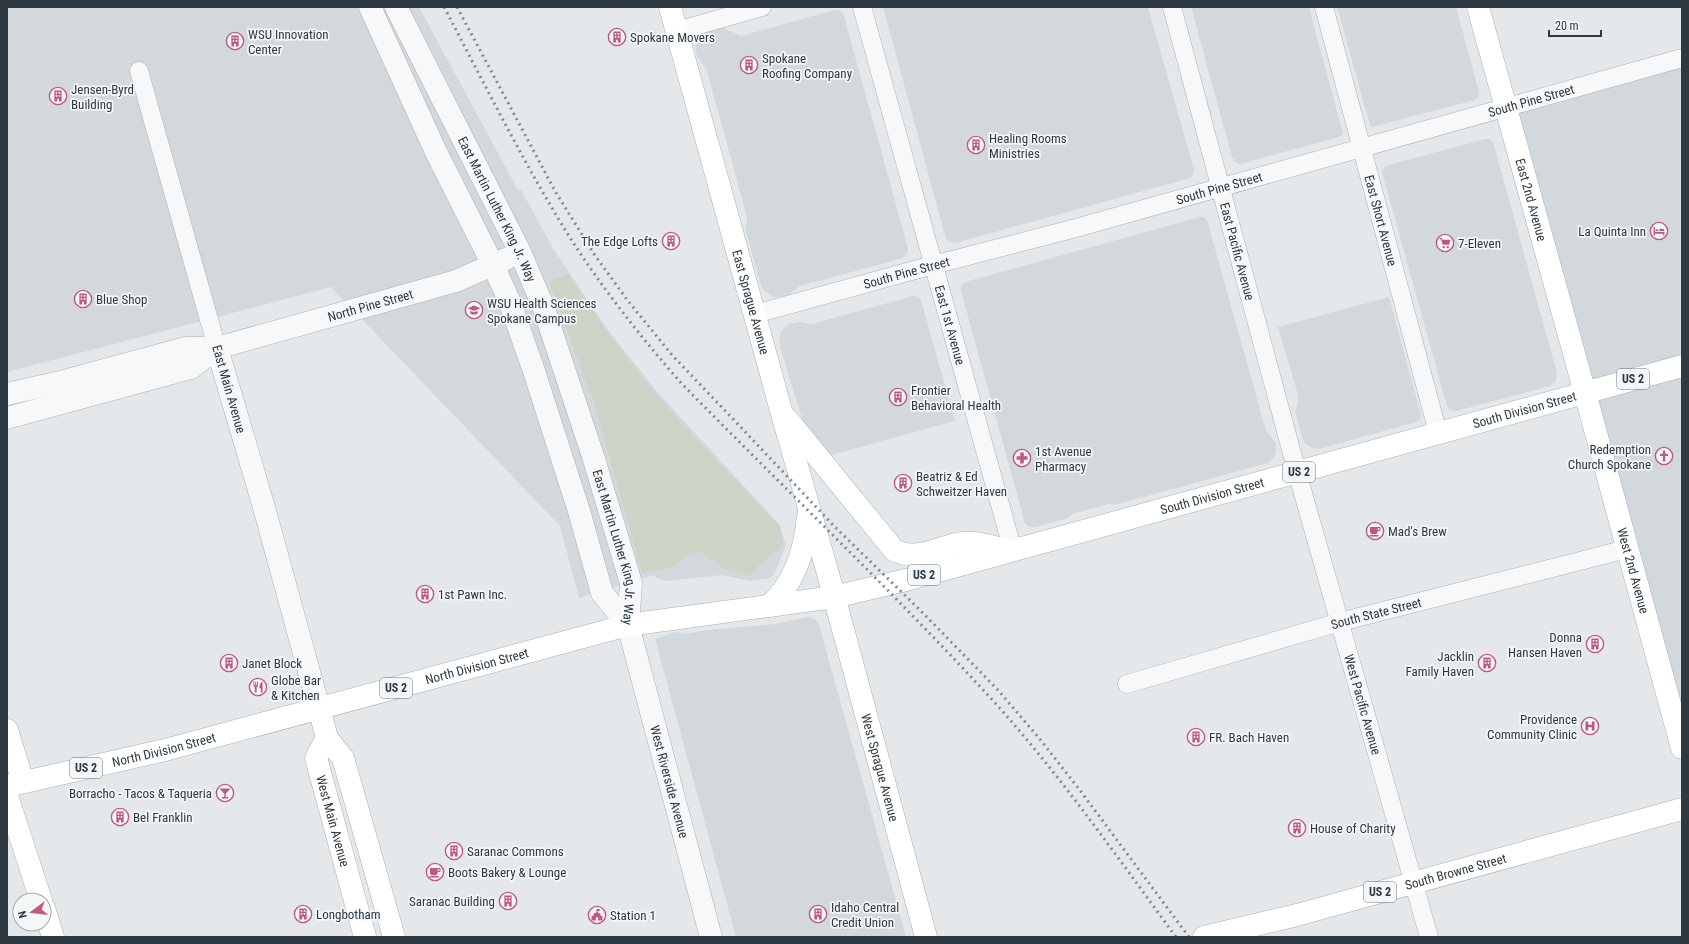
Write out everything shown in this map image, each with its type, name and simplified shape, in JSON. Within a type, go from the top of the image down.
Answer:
[{"type":"main road","name":"East Sprague Avenue","points":[[670,7],[834,597]]},
{"type":"main road","name":"East 2nd Avenue","points":[[1478,7],[1585,393]]},
{"type":"main road","name":"South Division Street","points":[[834,597],[906,580],[1013,551],[1682,366]]},
{"type":"main road","name":"West 2nd Avenue","points":[[1585,393],[1682,748]]},
{"type":"main road","points":[[782,414],[894,550],[901,554],[912,555],[962,542],[1013,551]]},
{"type":"main road","points":[[769,606],[779,597],[789,584],[797,566],[803,545],[808,506]]},
{"type":"main road","name":"North Division Street","points":[[15,784],[165,750],[628,625],[834,597]]},
{"type":"main road","name":"West Sprague Avenue","points":[[834,597],[926,937]]},
{"type":"main road","points":[[319,708],[328,738],[343,758],[394,937]]},
{"type":"main road","points":[[7,730],[15,784]]},
{"type":"main road","name":"West Main Avenue","points":[[328,738],[316,758],[365,937]]},
{"type":"main road","points":[[7,796],[38,892]]},
{"type":"main road","name":"South Browne Street","points":[[1204,937],[1297,915],[1682,809]]},
{"type":"street","name":"East Martin Luther King Jr. Way","points":[[370,7],[436,152],[494,265],[508,298],[533,368],[579,511],[602,592],[628,625]]},
{"type":"street","name":"East Martin Luther King Jr. Way","points":[[396,7],[520,252],[543,306],[593,456],[630,583],[628,625]]},
{"type":"street","points":[[677,31],[762,7]]},
{"type":"street","name":"East 1st Avenue","points":[[862,7],[1013,551]]},
{"type":"street","name":"East Pacific Avenue","points":[[1172,7],[1297,472]]},
{"type":"street","name":"East Short Avenue","points":[[1324,7],[1438,434]]},
{"type":"street","name":"South Pine Street","points":[[755,314],[1221,188],[1682,58]]},
{"type":"street","name":"East Main Avenue","points":[[139,71],[217,348],[263,504],[319,708]]},
{"type":"street","name":"North Pine Street","points":[[7,394],[60,382],[185,348],[217,348],[456,281],[520,252]]},
{"type":"street","name":"North Pine Street","points":[[7,418],[191,368],[217,348]]},
{"type":"street","name":"West Pacific Avenue","points":[[1297,472],[1429,937]]},
{"type":"street","name":"South State Street","points":[[1126,684],[1340,622],[1627,548]]},
{"type":"street","name":"West Riverside Avenue","points":[[628,625],[711,937]]},
{"type":"shaded area","name":"WSU Health Sciences Spokane Campus","points":[[7,7],[419,7],[518,190],[521,190],[554,250],[608,330],[660,395],[780,525],[786,545],[775,573],[770,578],[750,581],[722,575],[667,581],[658,579],[653,575],[579,598],[560,526],[331,287],[7,372]]},
{"type":"shaded area","points":[[883,7],[1148,7],[1194,170],[1192,175],[1190,178],[955,243],[950,242],[946,239]]},
{"type":"shaded area","points":[[1191,7],[1309,7],[1343,134],[1339,137],[1240,164],[1235,162],[1232,157]]},
{"type":"shaded area","points":[[1337,7],[1456,7],[1479,92],[1478,97],[1475,100],[1372,127],[1370,125]]},
{"type":"shaded area","points":[[834,10],[839,10],[843,13],[908,248],[907,254],[903,258],[800,286],[788,295],[773,297],[765,292],[761,286],[746,232],[747,217],[707,71],[697,56],[695,47],[697,39],[704,31],[711,29],[723,28],[741,36]]},
{"type":"shaded area","points":[[1682,58],[1682,748],[1506,107]]},
{"type":"shaded area","points":[[1489,139],[1493,142],[1557,373],[1556,381],[1550,386],[1456,411],[1451,410],[1447,406],[1382,172],[1385,166]]},
{"type":"shaded area","points":[[1204,217],[1207,220],[1266,431],[1276,443],[1274,458],[1268,463],[1114,505],[1109,504],[1072,514],[1068,518],[1036,527],[1029,527],[1025,523],[961,291],[961,285],[965,282]]},
{"type":"shaded area","points":[[568,274],[609,334],[669,409],[779,525],[783,542],[782,547],[759,565],[755,573],[748,576],[723,568],[701,552],[690,553],[673,567],[642,573],[595,406],[549,282]]},
{"type":"shaded area","points":[[913,296],[918,297],[921,300],[955,421],[824,457],[810,444],[780,347],[779,339],[782,330],[789,324],[800,322],[812,324]]},
{"type":"shaded area","points":[[1389,297],[1421,415],[1420,419],[1416,422],[1319,449],[1307,445],[1303,440],[1295,412],[1298,403],[1298,395],[1278,327]]},
{"type":"shaded area","points":[[810,617],[816,620],[819,625],[906,937],[736,937],[655,639],[675,632],[686,634],[707,630],[775,624]]},
{"type":"railway","points":[[444,7],[532,174],[564,228],[605,289],[635,328],[682,384],[911,614],[1012,722],[1108,843],[1176,937]]},
{"type":"railway","points":[[457,7],[555,191],[594,254],[628,301],[672,355],[835,527],[920,610],[997,689],[1039,738],[1079,789],[1189,937]]},
{"type":"place","name":"Spokane Movers","points":[[617,37]]},
{"type":"place","name":"WSU Innovation Center","points":[[235,41]]},
{"type":"place","name":"Spokane Roofing Company","points":[[749,65]]},
{"type":"place","name":"Jensen-Byrd Building","points":[[58,96]]},
{"type":"place","name":"Healing Rooms Ministries","points":[[976,145]]},
{"type":"place","name":"La Quinta Inn","points":[[1659,231]]},
{"type":"place","name":"The Edge Lofts","points":[[671,241]]},
{"type":"place","name":"7-Eleven","points":[[1445,243]]},
{"type":"place","name":"Blue Shop","points":[[83,299]]},
{"type":"place","name":"WSU Health Sciences Spokane Campus","points":[[474,310]]},
{"type":"place","name":"Frontier Behavioral Health","points":[[898,397]]},
{"type":"place","name":"Redemption Church Spokane","points":[[1664,456]]},
{"type":"place","name":"1st Avenue Pharmacy","points":[[1022,458]]},
{"type":"place","name":"Beatriz & Ed Schweitzer Haven","points":[[903,483]]},
{"type":"place","name":"Mad's Brew","points":[[1375,531]]},
{"type":"place","name":"1st Pawn Inc.","points":[[425,594]]},
{"type":"place","name":"Donna Hansen Haven","points":[[1595,644]]},
{"type":"place","name":"Janet Block","points":[[229,663]]},
{"type":"place","name":"Jacklin Family Haven","points":[[1487,663]]},
{"type":"place","name":"Globe Bar & Kitchen","points":[[258,687]]},
{"type":"place","name":"Providence Community Clinic","points":[[1590,726]]},
{"type":"place","name":"FR. Bach Haven","points":[[1196,737]]},
{"type":"place","name":"Borracho - Tacos & Taqueria","points":[[225,793]]},
{"type":"place","name":"Bel Franklin","points":[[120,817]]},
{"type":"place","name":"House of Charity","points":[[1297,828]]},
{"type":"place","name":"Saranac Commons","points":[[454,851]]},
{"type":"place","name":"Boots Bakery & Lounge","points":[[435,872]]},
{"type":"place","name":"Saranac Building","points":[[508,901]]},
{"type":"place","name":"Longbotham","points":[[303,914]]},
{"type":"place","name":"Idaho Central Credit Union","points":[[818,914]]},
{"type":"place","name":"Station 1","points":[[597,915]]}]
